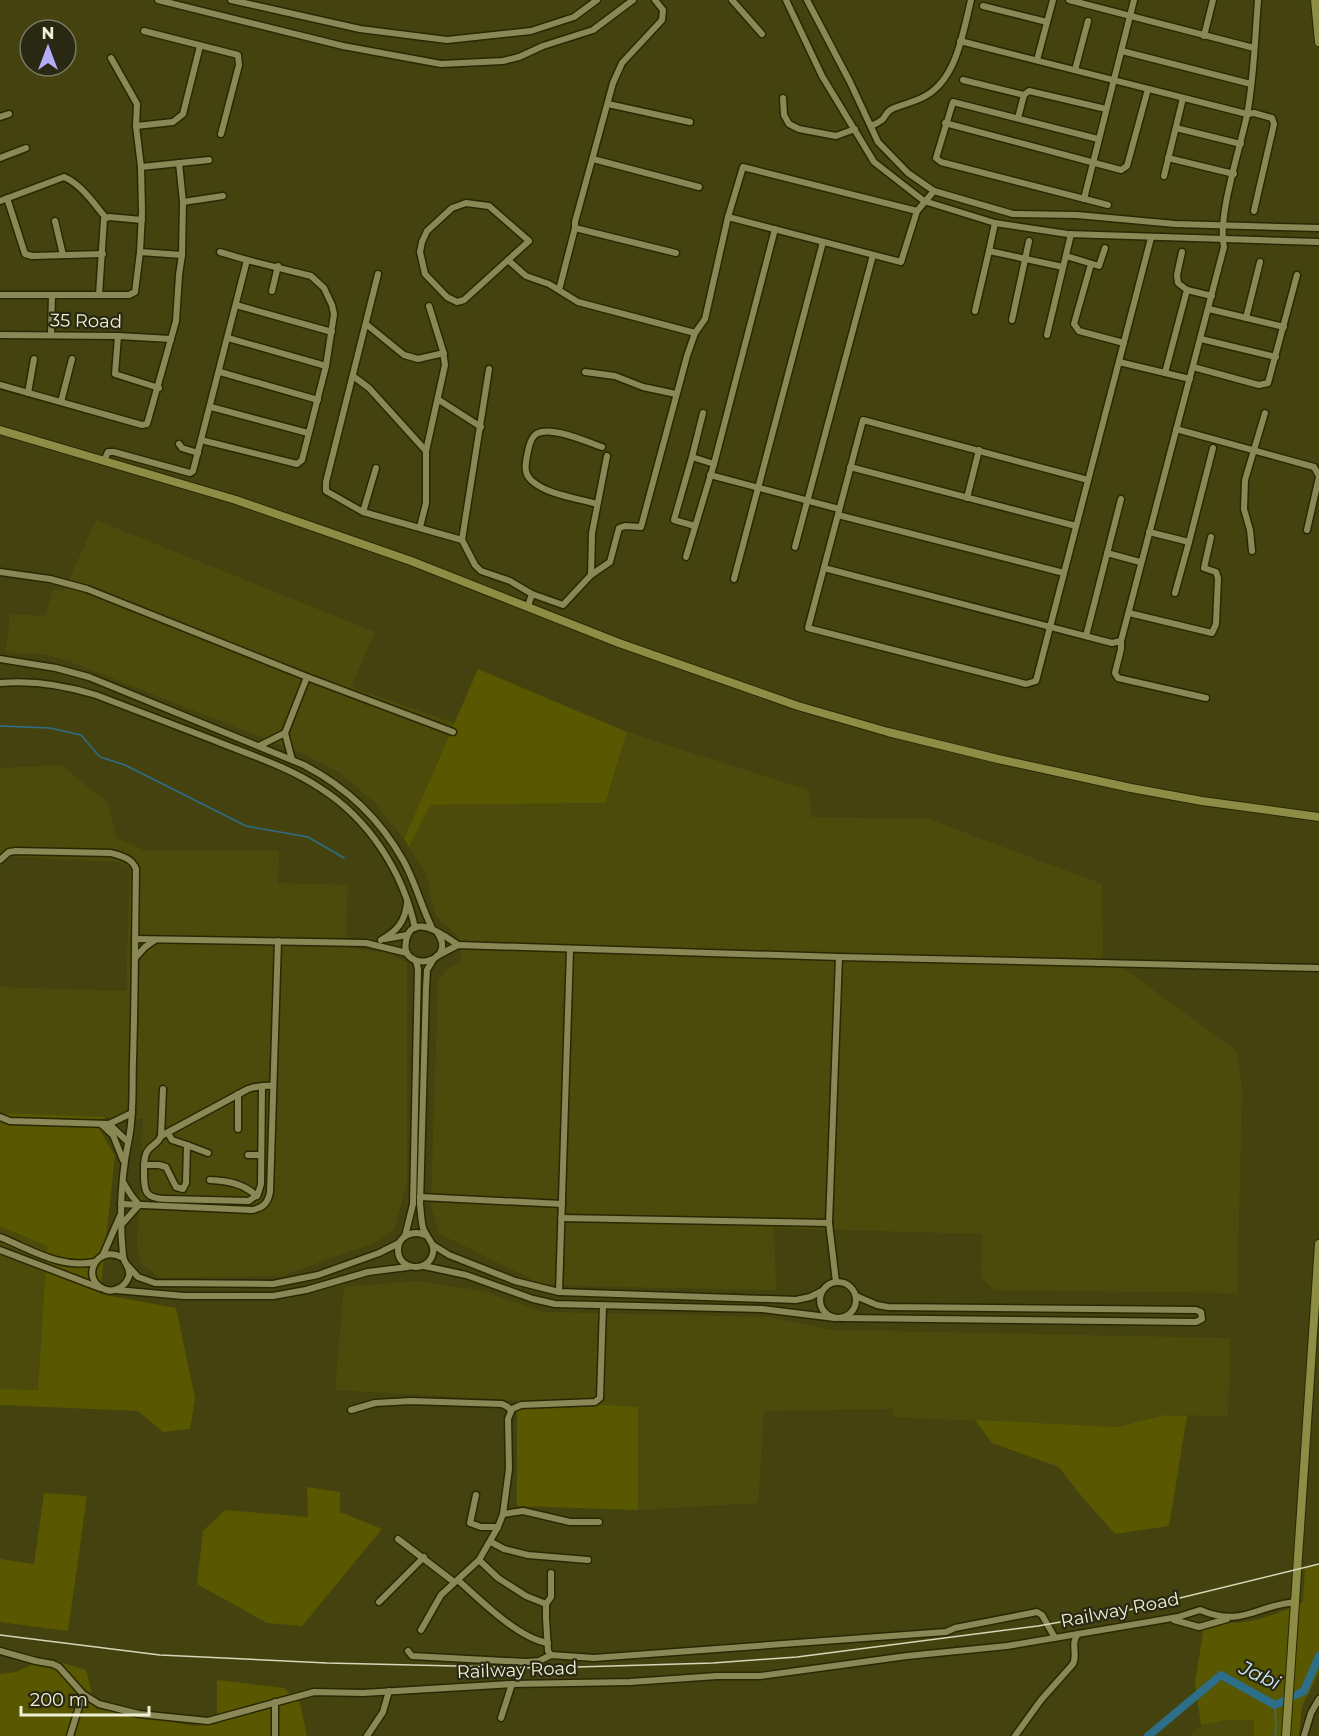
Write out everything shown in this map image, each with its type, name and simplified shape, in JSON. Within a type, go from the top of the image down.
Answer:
[{"type":"main road","points":[[1315,0],[1319,42]]},
{"type":"main road","points":[[0,430],[236,500],[411,561],[693,670],[798,706],[888,732],[1131,788],[1319,818]]},
{"type":"main road","points":[[1287,1732],[1319,1244]]},
{"type":"street","points":[[158,0],[343,46],[441,64],[503,61],[519,57],[543,46],[593,30],[633,0]]},
{"type":"street","points":[[231,0],[360,29],[447,40],[531,31],[574,17],[597,0]]},
{"type":"street","points":[[560,290],[575,222],[613,83],[622,63],[662,20],[663,10],[655,0]]},
{"type":"street","points":[[732,0],[762,34]]},
{"type":"street","points":[[786,0],[822,76],[874,162],[924,201],[995,223],[1071,234],[1319,242]]},
{"type":"street","points":[[807,0],[878,142],[908,172],[934,191],[1013,214],[1077,215],[1175,224],[1319,228]]},
{"type":"street","points":[[871,126],[882,120],[891,109],[915,101],[937,87],[951,66],[970,0]]},
{"type":"street","points":[[1037,60],[1053,0]]},
{"type":"street","points":[[1069,0],[1093,3],[1131,16],[1254,48]]},
{"type":"street","points":[[1084,199],[1134,0]]},
{"type":"street","points":[[1204,36],[1211,0]]},
{"type":"street","points":[[1206,698],[1116,676],[1121,641],[1140,562],[1224,247],[1222,225],[1247,114],[1258,0]]},
{"type":"street","points":[[983,6],[1047,22]]},
{"type":"street","points":[[1075,70],[1088,21]]},
{"type":"street","points":[[144,31],[234,53],[239,58],[221,134]]},
{"type":"street","points":[[960,41],[1247,114],[1254,113],[1272,118],[1274,124],[1254,211]]},
{"type":"street","points":[[136,126],[173,122],[183,114],[200,46]]},
{"type":"street","points":[[1122,51],[1251,84]]},
{"type":"street","points":[[0,295],[129,295],[135,292],[142,220],[136,99],[111,58]]},
{"type":"street","points":[[963,80],[1024,95]]},
{"type":"street","points":[[945,123],[1121,170],[1127,166],[1148,89]]},
{"type":"street","points":[[1018,118],[1024,95],[1029,91],[1106,109]]},
{"type":"street","points":[[783,98],[784,115],[789,124],[799,129],[836,136],[855,129]]},
{"type":"street","points":[[1164,176],[1183,98]]},
{"type":"street","points":[[1098,139],[955,101],[951,104],[936,158],[941,162],[1108,205]]},
{"type":"street","points":[[608,104],[690,122]]},
{"type":"street","points":[[0,117],[9,114]]},
{"type":"street","points":[[1176,128],[1240,144]]},
{"type":"street","points":[[0,158],[26,148]]},
{"type":"street","points":[[1168,158],[1234,174]]},
{"type":"street","points":[[593,159],[699,187]]},
{"type":"street","points":[[141,166],[209,160]]},
{"type":"street","points":[[0,385],[145,425],[150,418],[159,388],[176,321],[178,274],[182,255],[183,202],[178,163]]},
{"type":"street","points":[[489,369],[462,540],[475,566],[481,571],[562,605],[591,575],[610,562],[620,528],[641,527],[676,394],[695,333],[705,320],[728,217],[743,167],[917,211]]},
{"type":"street","points":[[103,254],[26,254],[3,200],[64,177],[82,190],[106,218],[142,220]]},
{"type":"street","points":[[728,217],[901,262],[917,211],[934,191]]},
{"type":"street","points":[[183,202],[223,196]]},
{"type":"street","points":[[466,202],[489,206],[529,241],[508,260],[464,300],[457,302],[447,297],[425,274],[420,252],[428,231],[452,208],[466,202]]},
{"type":"street","points":[[99,295],[106,218]]},
{"type":"street","points":[[55,221],[63,255]]},
{"type":"street","points":[[975,311],[995,223]]},
{"type":"street","points":[[575,228],[676,253]]},
{"type":"street","points":[[686,557],[714,464],[775,229]]},
{"type":"street","points":[[1047,335],[1071,234]]},
{"type":"street","points":[[1088,480],[863,420],[808,628],[1026,684],[1036,681],[1151,238]]},
{"type":"street","points":[[1012,320],[1029,241]]},
{"type":"street","points":[[735,579],[823,242]]},
{"type":"street","points":[[1066,256],[1099,266],[1104,248]]},
{"type":"street","points":[[989,251],[1063,267]]},
{"type":"street","points":[[140,252],[182,255]]},
{"type":"street","points":[[201,440],[297,464],[302,460],[326,366],[334,314],[324,288],[311,276],[220,252]]},
{"type":"street","points":[[1182,252],[1177,279],[1181,286],[1187,290],[1212,296]]},
{"type":"street","points":[[795,547],[873,255]]},
{"type":"street","points":[[104,461],[108,452],[114,452],[190,473],[193,471],[247,260]]},
{"type":"street","points":[[508,260],[526,276],[549,284],[578,302],[695,333]]},
{"type":"street","points":[[1246,318],[1260,262]]},
{"type":"street","points":[[1091,264],[1074,324],[1075,328],[1124,343]]},
{"type":"street","points":[[272,291],[278,266]]},
{"type":"street","points":[[378,274],[326,486],[329,493],[363,512],[462,540]]},
{"type":"street","points":[[1193,367],[1264,385],[1271,379],[1297,275]]},
{"type":"street","points":[[1165,373],[1187,290]]},
{"type":"street","points":[[51,335],[52,295]]},
{"type":"street","points":[[236,305],[332,332]]},
{"type":"street","points":[[420,528],[426,503],[426,452],[445,365],[444,353],[429,306]]},
{"type":"street","points":[[1209,309],[1284,327]]},
{"type":"street","points":[[366,324],[404,355],[411,358],[418,359],[444,353]]},
{"type":"street","name":"35 Road","points":[[0,334],[171,339]]},
{"type":"street","points":[[118,336],[115,374],[159,388]]},
{"type":"street","points":[[228,338],[326,366]]},
{"type":"street","points":[[1201,339],[1276,357]]},
{"type":"street","points":[[28,393],[34,359]]},
{"type":"street","points":[[61,402],[72,359]]},
{"type":"street","points":[[1119,362],[1190,379]]},
{"type":"street","points":[[220,372],[318,400]]},
{"type":"street","points":[[585,372],[615,376],[643,387],[676,394]]},
{"type":"street","points":[[352,376],[369,388],[426,452]]},
{"type":"street","points":[[439,400],[481,427]]},
{"type":"street","points":[[210,407],[308,433]]},
{"type":"street","points":[[695,526],[674,520],[703,413]]},
{"type":"street","points":[[1252,551],[1244,502],[1245,480],[1265,413]]},
{"type":"street","points":[[1176,429],[1314,467],[1319,477],[1307,530]]},
{"type":"street","points":[[597,504],[543,487],[527,475],[525,469],[531,440],[534,435],[540,433],[558,433],[602,447]]},
{"type":"street","points":[[179,444],[182,448],[198,453]]},
{"type":"street","points":[[1175,593],[1213,448]]},
{"type":"street","points":[[968,498],[979,450]]},
{"type":"street","points":[[591,575],[591,544],[608,456]]},
{"type":"street","points":[[692,457],[714,464]]},
{"type":"street","points":[[850,467],[1076,526]]},
{"type":"street","points":[[363,512],[376,468]]},
{"type":"street","points":[[710,475],[1064,573]]},
{"type":"street","points":[[1086,636],[1121,499]]},
{"type":"street","points":[[1149,531],[1189,542]]},
{"type":"street","points":[[1129,613],[1212,633],[1216,624],[1218,575],[1204,566],[1211,537]]},
{"type":"street","points":[[1107,553],[1140,562]]},
{"type":"street","points":[[824,568],[1112,643],[1121,641]]},
{"type":"street","points":[[0,572],[50,579],[87,589],[307,677],[453,732]]},
{"type":"street","points":[[528,606],[532,594]]},
{"type":"street","points":[[0,659],[56,668],[89,678],[292,760],[328,777],[351,795],[373,818],[404,861],[441,941],[440,952],[427,970],[420,1197],[422,1224],[425,1235],[433,1245],[449,1255],[515,1281],[559,1292],[796,1300],[810,1297],[836,1282],[846,1284],[854,1291],[856,1302],[852,1312],[838,1318],[823,1311],[820,1297],[822,1291]]},
{"type":"street","points":[[292,760],[285,733],[307,677]]},
{"type":"street","points":[[0,683],[43,682],[78,689],[231,747],[298,775],[320,787],[340,802],[379,844],[408,900],[415,928]]},
{"type":"street","points":[[259,746],[285,733]]},
{"type":"street","points":[[0,860],[9,852],[16,851],[111,853],[125,857],[136,869],[132,1113],[124,1164],[121,1215],[123,1258],[138,1277],[155,1283],[273,1284],[318,1275],[380,1253],[399,1243],[405,1236],[410,1222],[412,1204],[418,1004],[416,961],[399,949],[366,943],[135,939]]},
{"type":"street","points":[[381,940],[393,933],[402,922],[408,900]]},
{"type":"street","points":[[407,953],[405,940],[408,935],[415,928],[427,926],[458,945],[570,950],[1319,968]]},
{"type":"street","points":[[366,943],[408,935]]},
{"type":"street","points":[[136,958],[145,947],[156,940]]},
{"type":"street","points":[[121,1204],[252,1210],[265,1205],[270,1192],[278,941]]},
{"type":"street","points":[[416,961],[428,962],[458,945]]},
{"type":"street","points":[[559,1292],[570,950]]},
{"type":"street","points":[[836,1282],[830,1222],[839,957]]},
{"type":"street","points":[[163,1089],[161,1136],[156,1144],[149,1148],[145,1157],[144,1188],[147,1194],[156,1199],[249,1201],[257,1196],[260,1190],[262,1086]]},
{"type":"street","points":[[161,1136],[248,1089],[273,1086]]},
{"type":"street","points":[[238,1094],[238,1129]]},
{"type":"street","points":[[0,1117],[10,1121],[109,1124],[132,1113]]},
{"type":"street","points":[[100,1124],[110,1131],[117,1141],[124,1164]]},
{"type":"street","points":[[109,1124],[128,1142]]},
{"type":"street","points":[[168,1133],[174,1142],[208,1154]]},
{"type":"street","points":[[144,1165],[166,1167],[176,1187],[183,1189],[186,1183],[187,1145]]},
{"type":"street","points":[[248,1155],[261,1155]]},
{"type":"street","points":[[210,1180],[237,1183],[257,1196]]},
{"type":"street","points":[[123,1182],[139,1205]]},
{"type":"street","points":[[420,1197],[562,1204]]},
{"type":"street","points":[[122,1224],[139,1205]]},
{"type":"street","points":[[103,1256],[121,1215]]},
{"type":"street","points":[[561,1218],[830,1222]]},
{"type":"street","points":[[405,1236],[415,1233],[425,1235]]},
{"type":"street","points":[[0,1237],[68,1264],[81,1265],[95,1262],[110,1254],[123,1258]]},
{"type":"street","points":[[399,1243],[398,1253],[401,1260],[409,1266]]},
{"type":"street","points":[[0,1250],[104,1289],[184,1296],[273,1296],[306,1290],[360,1273],[424,1266],[433,1255],[433,1245]]},
{"type":"street","points":[[95,1262],[92,1270],[93,1278],[97,1285],[104,1289]]},
{"type":"street","points":[[116,1290],[128,1278],[128,1266]]},
{"type":"street","points":[[424,1266],[466,1275],[533,1299],[555,1304],[766,1309],[838,1318],[1196,1322],[1202,1315],[1196,1310],[888,1307],[856,1296]]},
{"type":"street","points":[[511,1411],[521,1405],[598,1400],[603,1306]]},
{"type":"street","points":[[351,1410],[375,1403],[430,1401],[502,1404],[511,1411],[507,1446],[509,1469],[503,1514],[498,1527],[479,1560],[435,1604],[421,1630]]},
{"type":"street","points":[[476,1495],[470,1523],[481,1527],[498,1527]]},
{"type":"street","points":[[503,1514],[523,1511],[570,1522],[599,1522]]},
{"type":"street","points":[[398,1539],[525,1634],[540,1642],[548,1643]]},
{"type":"street","points":[[491,1542],[504,1549],[528,1555],[588,1560]]},
{"type":"street","points":[[379,1602],[424,1557]]},
{"type":"street","points":[[479,1560],[498,1578],[526,1596],[546,1604]]},
{"type":"street","points":[[551,1573],[551,1597],[546,1604],[548,1650],[551,1655]]},
{"type":"street","name":"Railway Road","points":[[0,1651],[59,1667],[83,1694],[99,1704],[139,1714],[208,1721],[314,1692],[363,1693],[512,1684],[630,1683],[760,1676],[1055,1638],[1166,1619],[1200,1610],[1215,1616],[1233,1618],[1296,1602]]},
{"type":"street","name":"Railway Road","points":[[408,1651],[412,1656],[526,1662],[539,1661],[551,1655],[594,1658],[946,1632],[955,1628],[1038,1612],[1055,1638]]},
{"type":"street","points":[[1166,1619],[1178,1620],[1199,1627],[1233,1618]]},
{"type":"street","points":[[1015,1736],[1041,1700],[1073,1665],[1074,1641],[1079,1633]]},
{"type":"street","points":[[501,1718],[512,1684]]},
{"type":"street","points":[[367,1736],[383,1712],[389,1690]]},
{"type":"street","points":[[70,1736],[83,1694]]},
{"type":"street","points":[[1304,1736],[1311,1713],[1319,1699]]},
{"type":"street","points":[[275,1702],[275,1736]]},
{"type":"shaded area","points":[[96,520],[375,632],[351,687],[454,723],[404,839],[374,802],[339,772],[303,754],[69,661],[47,655],[6,652],[10,614],[45,616],[53,590],[64,591]]},
{"type":"shaded area","points":[[478,669],[627,732],[605,803],[430,805],[409,847],[404,839]]},
{"type":"shaded area","points":[[627,732],[808,790],[812,817],[929,819],[1102,884],[1103,967],[1120,966],[1237,1051],[1242,1089],[1237,1293],[994,1290],[981,1278],[982,1234],[774,1228],[776,1290],[576,1286],[539,1283],[440,1234],[431,1207],[438,979],[449,968],[461,961],[459,937],[436,916],[426,874],[409,847],[430,805],[605,803]]},
{"type":"shaded area","points":[[61,765],[108,803],[116,838],[146,851],[279,851],[278,883],[348,885],[345,947],[387,953],[407,962],[407,1183],[394,1230],[374,1243],[281,1276],[160,1278],[140,1263],[137,1244],[143,1119],[0,1113],[0,987],[126,991],[130,869],[120,862],[0,856],[0,768]]},
{"type":"shaded area","points":[[0,1113],[105,1117],[100,1130],[115,1156],[100,1294],[176,1308],[195,1398],[190,1429],[163,1432],[138,1411],[0,1405],[0,1389],[38,1390],[47,1246],[0,1226]]},
{"type":"shaded area","points":[[0,1226],[47,1246],[38,1390],[0,1389]]},
{"type":"shaded area","points":[[418,1281],[483,1291],[544,1312],[771,1317],[831,1330],[1230,1338],[1228,1416],[1165,1415],[1117,1427],[892,1417],[893,1409],[764,1411],[758,1503],[638,1510],[638,1407],[335,1390],[344,1287]]},
{"type":"shaded area","points":[[517,1400],[638,1407],[638,1510],[517,1506]]},
{"type":"shaded area","points":[[1165,1415],[1187,1416],[1169,1526],[1115,1534],[1059,1467],[992,1443],[975,1420],[1117,1427]]},
{"type":"shaded area","points":[[307,1487],[340,1492],[340,1512],[382,1529],[302,1626],[267,1623],[197,1584],[203,1531],[225,1510],[308,1517]]},
{"type":"shaded area","points":[[44,1493],[87,1496],[68,1631],[0,1622],[0,1559],[34,1564]]},
{"type":"shaded area","points":[[1319,1565],[1319,1673],[1302,1706],[1299,1736],[1254,1736],[1254,1720],[1226,1720],[1201,1725],[1195,1683],[1205,1620],[1231,1623],[1255,1620],[1303,1602],[1305,1568]]},
{"type":"shaded area","points":[[46,1658],[86,1670],[96,1709],[194,1726],[217,1724],[217,1680],[284,1688],[300,1703],[307,1736],[0,1736],[0,1674],[16,1672]]},
{"type":"shaded area","points":[[1255,1720],[1254,1736],[1190,1736],[1201,1725],[1209,1722]]},
{"type":"waterway","points":[[0,726],[50,728],[81,735],[100,757],[125,765],[246,826],[308,837],[344,858]]},
{"type":"waterway","name":"Jabi","points":[[1148,1736],[1221,1675],[1275,1705],[1304,1691],[1319,1656]]},
{"type":"waterway","points":[[1275,1705],[1275,1736]]},
{"type":"tram line","points":[[0,1635],[160,1655],[327,1663],[543,1668],[713,1663],[797,1657],[1038,1626],[1139,1608],[1319,1564]]}]
